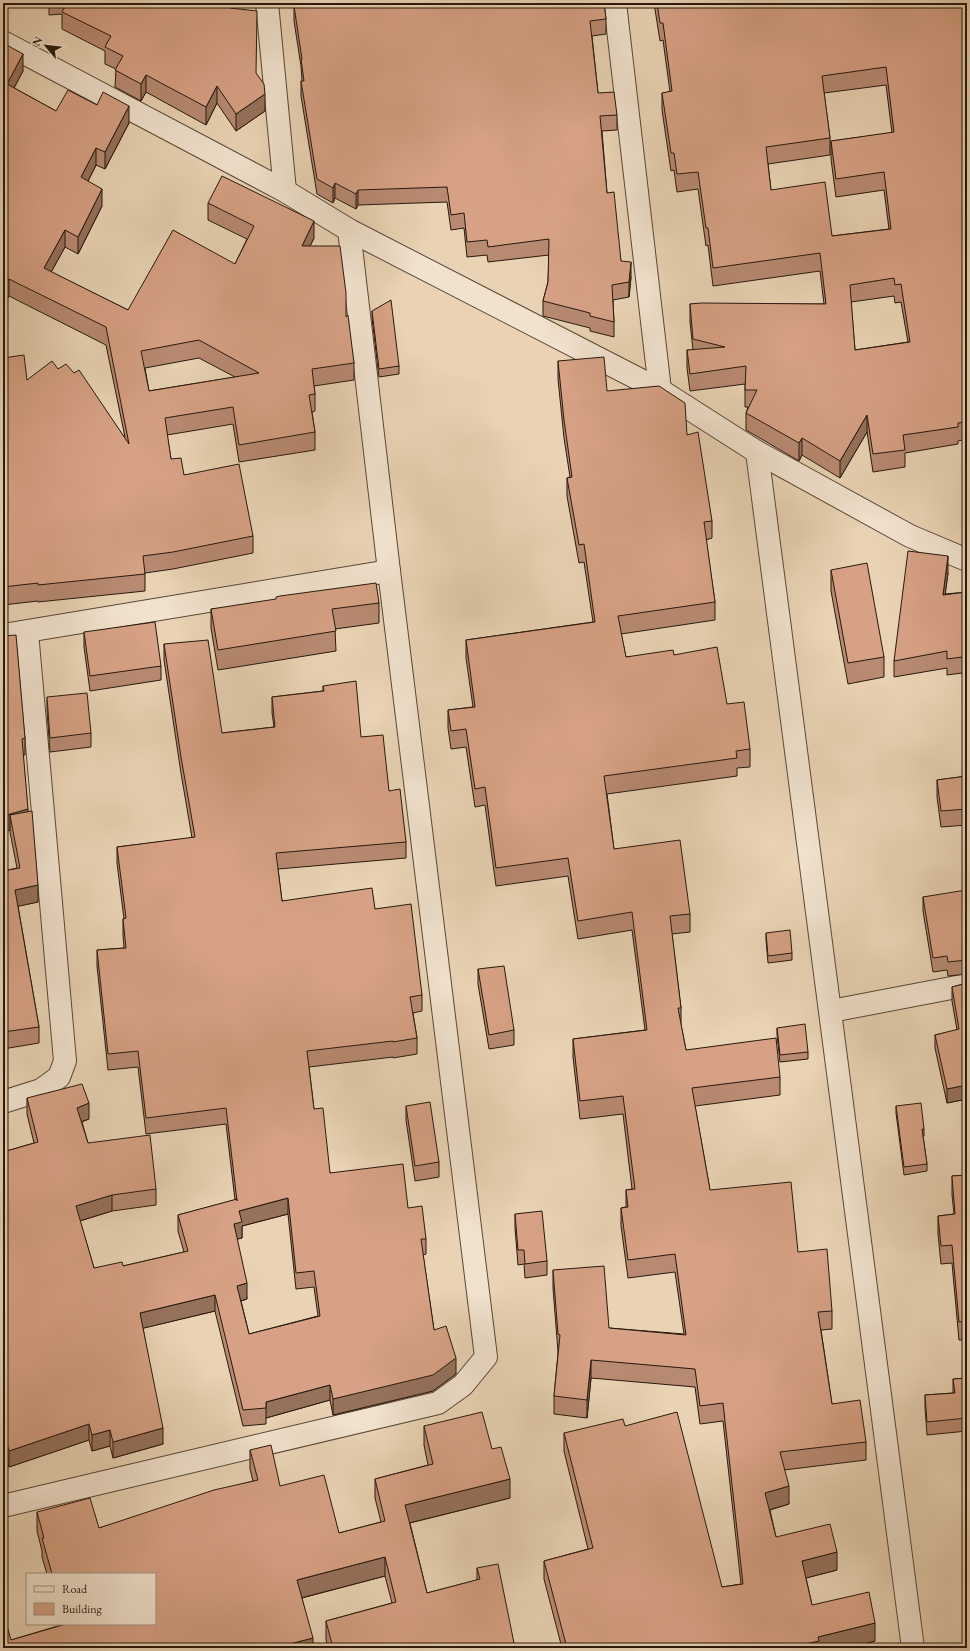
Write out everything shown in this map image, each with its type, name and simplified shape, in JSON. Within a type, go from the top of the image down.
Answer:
[{"type":"street","points":[[267,3],[285,191]]},
{"type":"street","points":[[615,3],[660,390]]},
{"type":"street","points":[[3,42],[285,191],[349,230],[660,390],[757,452],[910,536],[967,560]]},
{"type":"street","points":[[3,1506],[438,1404],[463,1386],[486,1357],[389,571],[349,230]]},
{"type":"street","points":[[757,452],[913,1648]]},
{"type":"street","points":[[3,635],[389,571]]},
{"type":"street","points":[[3,1102],[40,1090],[59,1077],[65,1061],[27,632]]},
{"type":"street","points":[[831,1011],[967,985]]},
{"type":"building","points":[[67,3],[229,3],[230,8],[257,11],[256,73],[264,84],[265,94],[236,114],[217,86],[206,107],[146,75],[141,84],[115,70],[123,56],[105,47],[111,36],[62,12]]},
{"type":"building","points":[[303,3],[604,3],[606,19],[590,21],[598,93],[614,92],[617,115],[600,116],[607,193],[614,192],[621,261],[631,262],[629,282],[612,285],[614,322],[590,316],[590,313],[543,301],[548,282],[549,239],[488,247],[487,240],[467,242],[464,213],[451,215],[447,187],[358,190],[356,194],[335,183],[333,188],[317,179],[301,81],[304,81],[302,59],[294,6]]},
{"type":"building","points":[[657,3],[964,3],[967,28],[967,184],[963,185],[967,217],[967,422],[958,423],[958,427],[903,435],[905,450],[873,454],[867,415],[840,461],[802,438],[799,443],[746,413],[757,390],[745,390],[746,366],[690,374],[687,350],[725,347],[693,339],[690,304],[826,304],[820,253],[713,268],[708,228],[706,228],[698,172],[677,174],[674,153],[671,153],[662,93],[672,91],[663,23],[660,23]],"holes":[[[886,67],[894,132],[831,141],[836,179],[884,172],[891,229],[832,236],[825,182],[771,190],[766,147],[830,138],[822,76]],[[894,278],[895,285],[901,284],[910,342],[855,350],[850,285]]]},
{"type":"building","points":[[3,43],[23,54],[7,84],[56,111],[68,90],[97,105],[103,92],[129,106],[105,152],[96,148],[81,177],[102,189],[78,237],[65,230],[44,268],[128,310],[173,230],[235,264],[254,226],[208,203],[222,176],[314,221],[302,246],[340,246],[346,293],[346,317],[348,315],[354,363],[312,369],[315,394],[309,395],[315,432],[239,445],[233,407],[165,418],[171,459],[181,458],[184,475],[239,464],[253,536],[173,552],[143,556],[145,574],[3,587],[3,358],[24,355],[27,380],[52,361],[58,369],[66,364],[74,373],[79,370],[129,444],[106,327],[9,279],[7,282],[3,280]],"holes":[[[199,340],[259,373],[149,391],[141,351]]]},
{"type":"building","points":[[391,300],[399,366],[379,369],[372,311]]},
{"type":"building","points":[[604,357],[607,391],[659,386],[685,403],[687,435],[698,432],[712,521],[704,522],[715,602],[618,616],[626,657],[673,650],[674,655],[717,647],[727,704],[744,702],[750,749],[736,751],[737,758],[604,776],[614,849],[680,840],[690,914],[670,916],[681,1008],[678,1008],[686,1050],[776,1038],[780,1077],[692,1088],[710,1190],[791,1182],[798,1252],[827,1249],[832,1311],[818,1312],[832,1404],[860,1400],[866,1442],[780,1452],[789,1486],[765,1493],[776,1537],[830,1524],[837,1552],[802,1561],[812,1605],[869,1592],[875,1623],[818,1637],[819,1641],[786,1648],[567,1648],[544,1561],[593,1548],[564,1433],[623,1419],[625,1426],[677,1412],[722,1587],[743,1584],[723,1403],[700,1406],[695,1369],[591,1360],[587,1400],[554,1396],[560,1335],[558,1334],[553,1270],[604,1266],[609,1328],[686,1335],[675,1254],[628,1260],[621,1208],[628,1207],[626,1190],[635,1189],[623,1096],[580,1101],[573,1039],[647,1030],[632,912],[578,921],[568,858],[496,868],[485,787],[475,789],[466,729],[451,731],[448,710],[475,707],[466,640],[595,622],[584,544],[579,545],[567,478],[572,477],[558,361]]},
{"type":"building","points":[[908,551],[948,556],[943,595],[967,592],[967,691],[962,657],[947,659],[947,651],[894,661]]},
{"type":"building","points":[[867,563],[884,657],[848,663],[831,570]]},
{"type":"building","points":[[376,583],[379,603],[332,609],[336,631],[218,650],[211,609],[276,599],[276,597],[280,596]]},
{"type":"building","points":[[155,622],[161,666],[90,676],[84,632]]},
{"type":"building","points":[[16,635],[25,738],[22,739],[28,809],[3,816],[3,636]]},
{"type":"building","points":[[208,640],[222,733],[275,727],[272,697],[324,691],[323,686],[356,681],[361,737],[383,735],[389,791],[400,789],[406,842],[276,853],[282,901],[372,888],[375,909],[411,904],[422,995],[410,997],[417,1038],[307,1051],[314,1109],[323,1108],[330,1173],[403,1164],[408,1208],[422,1206],[426,1239],[421,1239],[434,1330],[446,1326],[456,1358],[433,1375],[333,1399],[330,1385],[266,1402],[266,1408],[243,1410],[215,1295],[140,1313],[163,1428],[113,1442],[110,1430],[92,1435],[89,1424],[9,1451],[3,1428],[3,1152],[38,1142],[27,1098],[82,1084],[89,1103],[77,1108],[88,1143],[150,1135],[156,1189],[112,1195],[76,1206],[94,1268],[122,1262],[123,1266],[188,1251],[178,1215],[237,1199],[226,1108],[146,1118],[138,1051],[108,1054],[97,950],[126,948],[123,919],[126,918],[117,847],[195,837],[164,644]],"holes":[[[288,1198],[296,1273],[314,1271],[320,1316],[249,1334],[237,1286],[247,1283],[234,1224],[242,1222],[239,1211]]]},
{"type":"building","points":[[87,693],[91,733],[50,738],[47,697]]},
{"type":"building","points":[[967,776],[967,809],[941,811],[937,780]]},
{"type":"building","points":[[32,811],[38,885],[15,890],[39,1027],[3,1032],[3,871],[20,868],[10,815]]},
{"type":"building","points":[[966,890],[967,960],[948,962],[947,956],[933,958],[923,897]]},
{"type":"building","points":[[790,930],[792,953],[768,956],[766,933]]},
{"type":"building","points":[[504,966],[514,1030],[489,1035],[478,969]]},
{"type":"building","points":[[967,983],[967,1056],[965,1056],[967,1066],[967,1085],[947,1089],[935,1035],[959,1029],[952,987]]},
{"type":"building","points":[[805,1024],[808,1052],[780,1055],[777,1028]]},
{"type":"building","points":[[430,1102],[439,1162],[415,1166],[406,1106]]},
{"type":"building","points":[[921,1103],[924,1129],[922,1129],[927,1164],[904,1167],[896,1106]]},
{"type":"building","points":[[967,1175],[967,1321],[959,1322],[952,1245],[941,1246],[938,1216],[955,1214],[952,1176]]},
{"type":"building","points":[[542,1211],[547,1261],[525,1264],[524,1250],[518,1250],[515,1214]]},
{"type":"building","points":[[967,1378],[967,1418],[927,1422],[925,1395],[955,1393],[953,1379]]},
{"type":"building","points":[[482,1412],[492,1449],[501,1447],[510,1479],[405,1505],[427,1593],[480,1579],[477,1568],[498,1564],[515,1648],[333,1648],[326,1621],[396,1602],[385,1557],[297,1580],[313,1638],[274,1648],[3,1648],[3,1612],[11,1640],[63,1625],[156,1625],[156,1573],[52,1573],[42,1538],[44,1538],[37,1512],[90,1498],[99,1528],[214,1490],[258,1480],[250,1450],[271,1445],[280,1486],[324,1475],[339,1533],[385,1521],[375,1479],[433,1464],[424,1426]]}]
